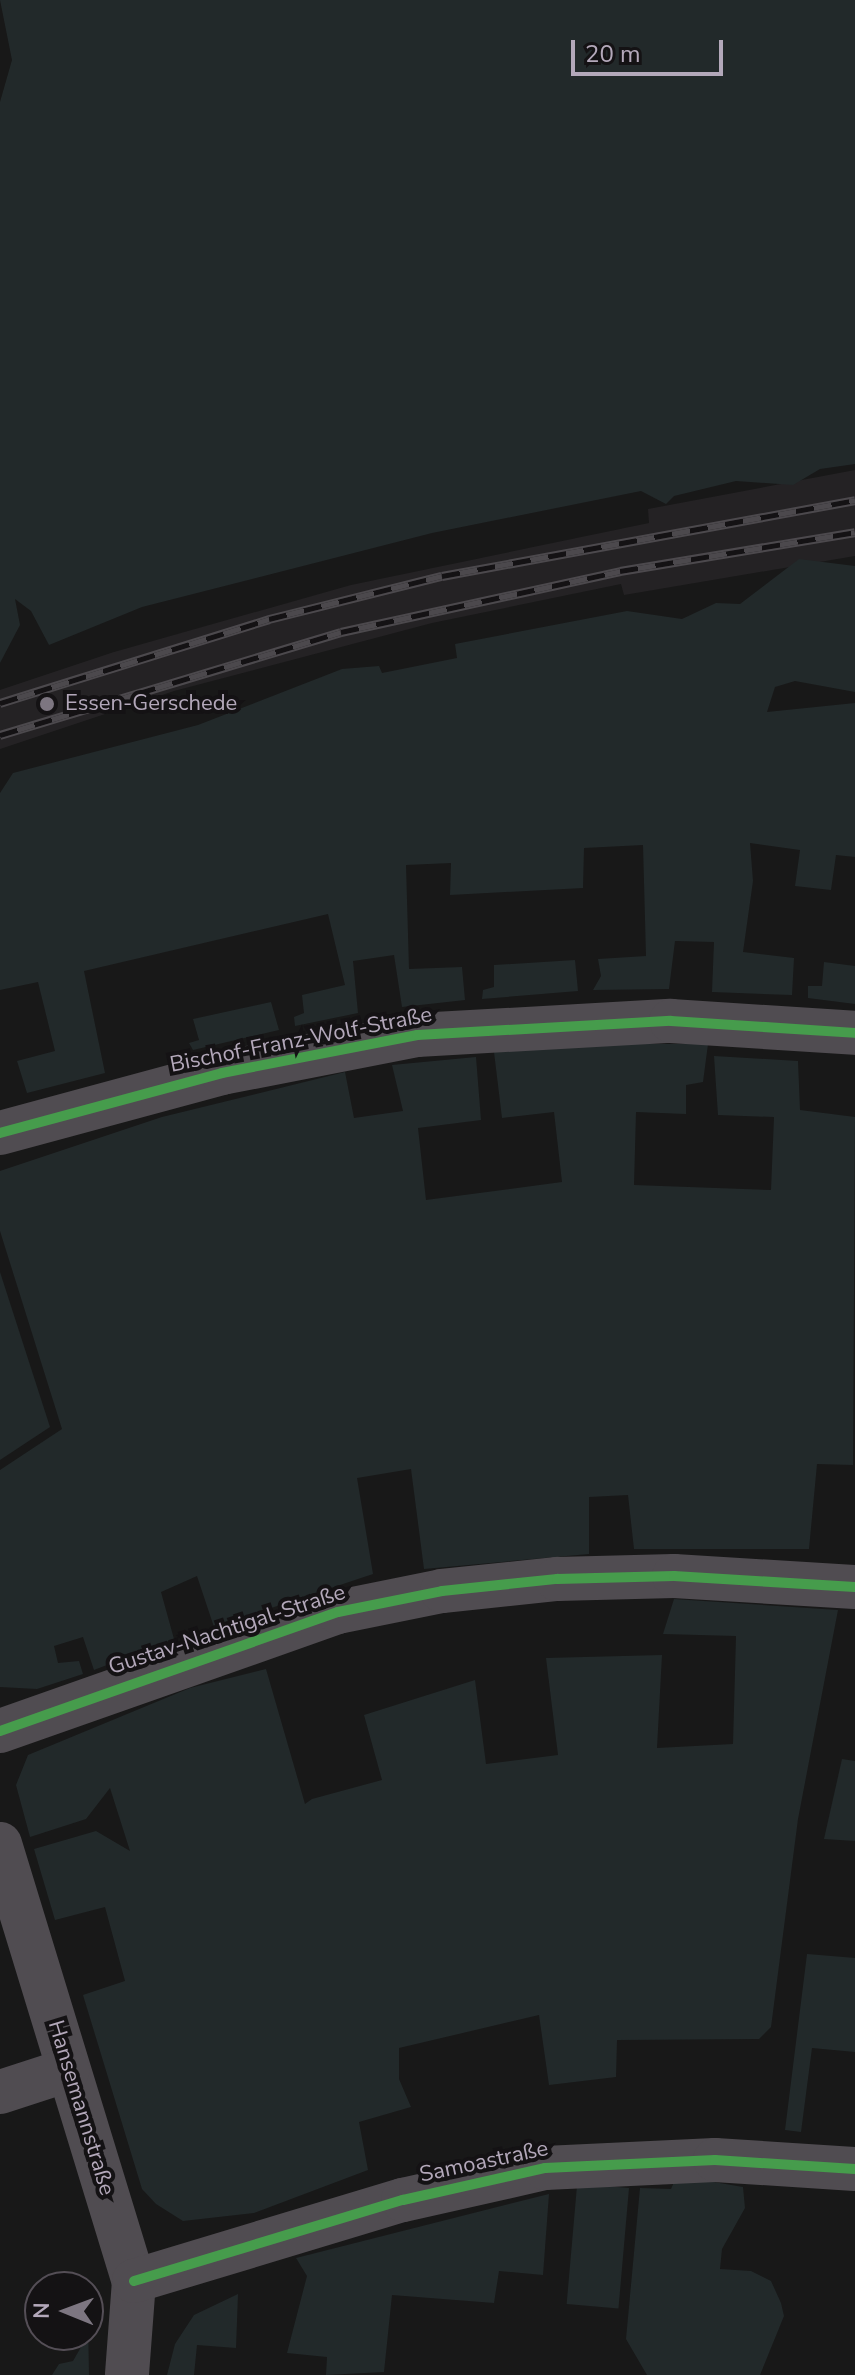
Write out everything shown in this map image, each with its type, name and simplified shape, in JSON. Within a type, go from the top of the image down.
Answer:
[{"type":"street","name":"Bischof-Franz-Wolf-Straße","points":[[0,1133],[222,1073],[457,1030],[671,1021],[855,1033]]},
{"type":"street","name":"Gustav-Nachtigal-Straße","points":[[0,1731],[338,1612],[442,1591],[557,1579],[674,1576],[855,1587]]},
{"type":"street","name":"Hansemannstraße","points":[[0,1844],[134,2281],[127,2375]]},
{"type":"street","points":[[0,2092],[68,2070]]},
{"type":"street","name":"Samoastraße","points":[[134,2281],[403,2200],[545,2168],[715,2160],[855,2169]]},
{"type":"shaded area","points":[[0,0],[855,0],[855,464],[820,469],[793,485],[736,481],[674,496],[666,504],[641,491],[432,533],[142,607],[49,645],[31,611],[15,599],[20,625],[0,663],[0,102],[12,60]]},
{"type":"shaded area","points":[[855,470],[855,556],[624,595],[621,584],[432,623],[174,691],[0,749],[0,690],[114,652],[351,585],[649,523],[648,509]]},
{"type":"shaded area","points":[[799,559],[855,566],[855,692],[795,681],[775,687],[767,712],[855,703],[855,857],[836,855],[831,890],[795,886],[800,850],[750,843],[753,881],[743,952],[794,958],[792,995],[712,992],[714,942],[675,941],[669,989],[593,990],[601,976],[598,959],[646,956],[643,845],[584,848],[583,888],[450,895],[451,863],[406,865],[409,969],[462,967],[465,1000],[402,1007],[394,955],[353,961],[358,1013],[295,1026],[294,1017],[304,1013],[302,995],[345,985],[328,914],[84,971],[105,1073],[27,1093],[17,1061],[55,1051],[38,982],[0,990],[0,793],[13,773],[198,725],[342,669],[379,666],[382,673],[457,658],[455,644],[627,611],[682,619],[716,603],[740,604]]},
{"type":"shaded area","points":[[575,960],[578,991],[482,999],[483,990],[494,987],[494,965]]},
{"type":"shaded area","points":[[824,962],[855,966],[855,1004],[808,998],[808,986],[822,986]]},
{"type":"shaded area","points":[[271,1002],[279,1030],[193,1050],[189,1043],[199,1040],[193,1019]]},
{"type":"shaded area","points":[[626,1044],[708,1044],[703,1082],[686,1085],[686,1114],[636,1112],[634,1185],[771,1190],[774,1117],[718,1115],[714,1056],[798,1061],[800,1110],[855,1117],[853,1465],[817,1464],[809,1549],[634,1549],[628,1495],[589,1497],[589,1554],[424,1569],[411,1469],[357,1478],[373,1574],[214,1627],[197,1576],[161,1592],[174,1639],[94,1670],[83,1637],[54,1646],[58,1663],[79,1661],[83,1674],[37,1689],[0,1687],[0,1470],[62,1429],[0,1231],[0,1171],[162,1117],[345,1072],[354,1118],[403,1111],[392,1065],[476,1057],[481,1120],[418,1128],[426,1200],[562,1182],[554,1112],[502,1118],[494,1052]]},
{"type":"shaded area","points":[[0,1272],[50,1427],[0,1460]]},
{"type":"shaded area","points":[[674,1599],[838,1610],[798,1819],[771,2027],[759,2039],[617,2040],[616,2077],[549,2085],[539,2015],[399,2048],[399,2079],[411,2107],[359,2122],[368,2170],[254,2213],[183,2221],[156,2204],[142,2189],[83,1995],[125,1981],[105,1907],[55,1920],[34,1849],[96,1831],[130,1851],[110,1788],[86,1819],[30,1837],[16,1785],[28,1755],[190,1688],[266,1669],[305,1804],[312,1799],[382,1780],[364,1715],[475,1680],[486,1764],[558,1755],[546,1658],[662,1655],[657,1748],[733,1744],[736,1636],[663,1634]]},
{"type":"shaded area","points":[[842,1759],[855,1761],[855,1841],[824,1839]]},
{"type":"shaded area","points":[[807,1954],[855,1958],[855,2052],[812,2048],[801,2132],[785,2130]]},
{"type":"shaded area","points":[[702,2180],[743,2187],[745,2208],[722,2249],[720,2269],[751,2271],[771,2281],[781,2303],[784,2316],[760,2375],[647,2375],[626,2339],[640,2188],[671,2189],[674,2182]]},
{"type":"shaded area","points":[[577,2183],[629,2188],[618,2309],[567,2304]]},
{"type":"shaded area","points":[[549,2194],[543,2275],[499,2271],[494,2303],[392,2295],[384,2372],[326,2375],[327,2357],[287,2353],[307,2276],[296,2258]]},
{"type":"shaded area","points":[[238,2294],[236,2348],[197,2345],[194,2375],[167,2375],[175,2344],[194,2315]]},
{"type":"shaded area","points":[[79,2351],[89,2351],[89,2375],[52,2375],[59,2364],[73,2361]]},
{"type":"railway","points":[[0,703],[269,619],[442,576],[855,500]]},
{"type":"railway","points":[[0,735],[341,632],[620,571],[855,532]]},
{"type":"cycle path","points":[[0,1133],[222,1073],[417,1035],[671,1021],[855,1033]]},
{"type":"cycle path","points":[[0,1731],[338,1612],[442,1591],[557,1579],[674,1576],[855,1587]]},
{"type":"cycle path","points":[[134,2281],[403,2200],[545,2168],[715,2160],[855,2169]]},
{"type":"place","name":"Essen-Gerschede","points":[[47,704]]}]
